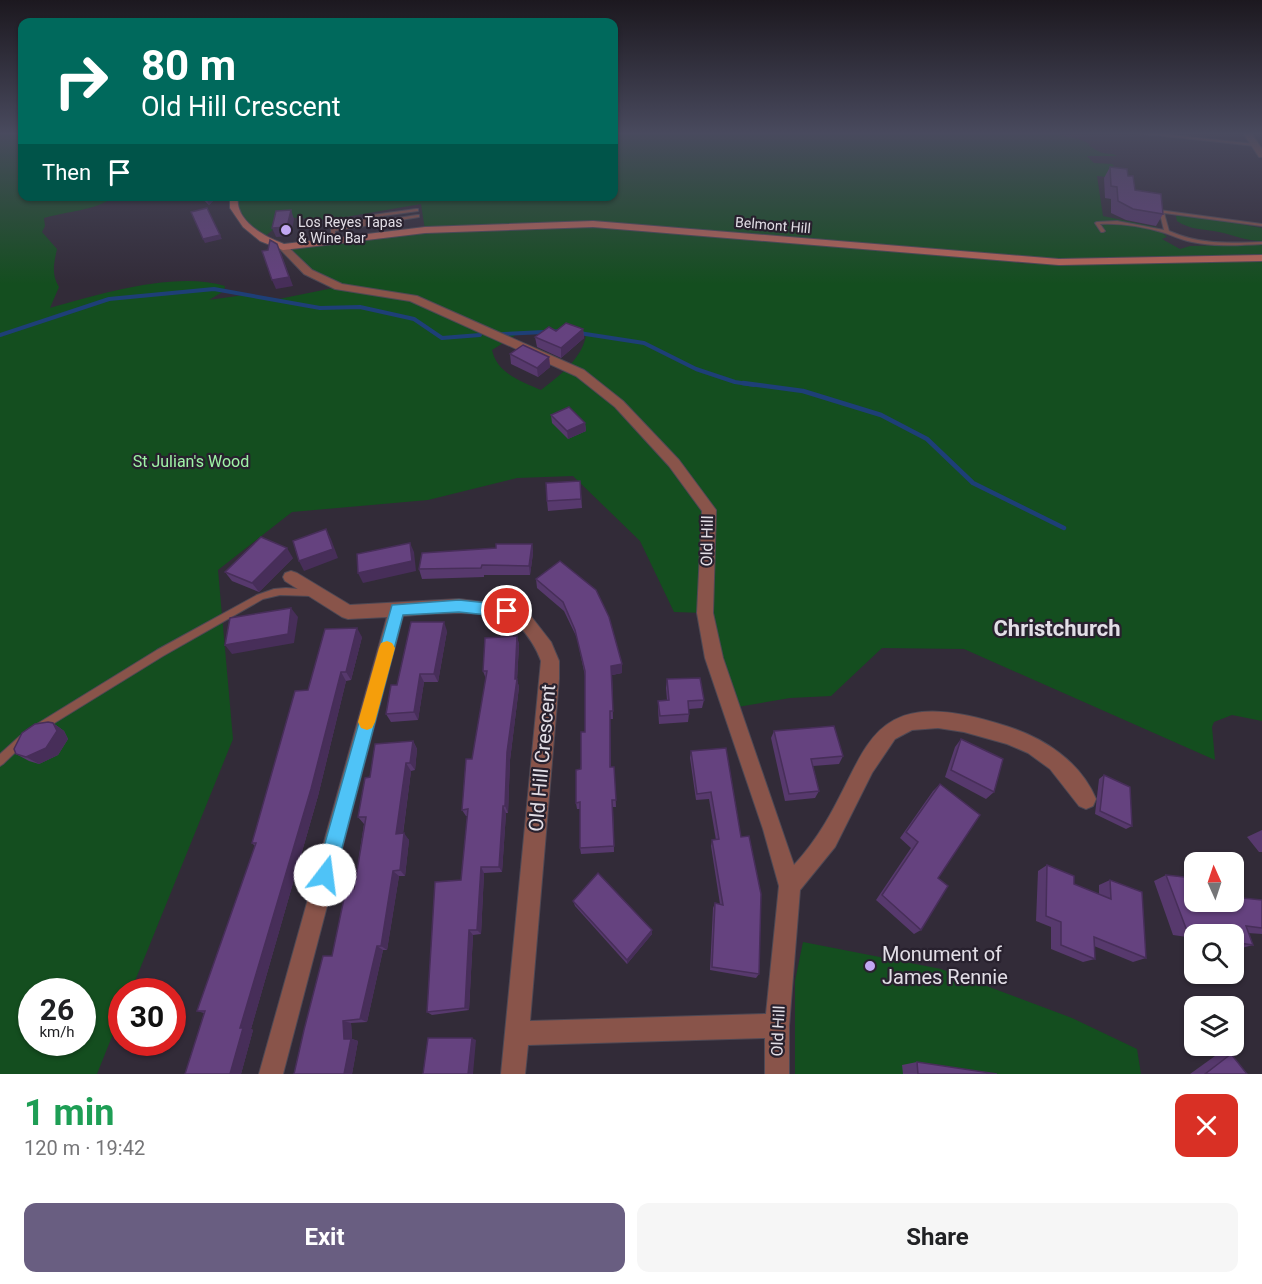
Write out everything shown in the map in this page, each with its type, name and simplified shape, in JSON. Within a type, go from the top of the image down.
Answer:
[{"type":"main road","points":[[232,201],[234,210],[262,239],[283,247]]},
{"type":"main road","name":"Belmont Hill","points":[[283,247],[425,230],[593,224],[1059,262],[1262,258]]},
{"type":"street","name":"Old Hill","points":[[283,247],[308,272],[339,287],[413,298],[580,374],[619,404],[674,463],[710,510],[705,613],[714,658],[790,886],[777,1026],[777,1074]]},
{"type":"street","name":"Old Hill Crescent","points":[[291,577],[348,612],[459,606],[507,611],[524,620],[537,633],[546,647],[550,661],[513,1074]]},
{"type":"street","points":[[271,1074],[397,609]]},
{"type":"street","points":[[790,886],[826,843],[887,733],[907,723],[932,718],[957,721],[1012,736],[1056,759],[1073,776],[1086,800]]},
{"type":"street","points":[[517,1033],[777,1026]]},
{"type":"lane","points":[[362,224],[367,217],[416,210]]},
{"type":"lane","points":[[1167,232],[1161,211],[1262,225]]},
{"type":"lane","points":[[333,241],[333,230],[417,216]]},
{"type":"lane","points":[[1103,231],[1097,224],[1117,222],[1167,232],[1185,241],[1207,245],[1262,243]]},
{"type":"lane","points":[[0,760],[31,732],[160,653],[260,597],[276,590],[296,593],[314,592]]},
{"type":"green space","name":"St Julian's Wood","points":[[0,183],[18,183],[18,201],[108,201],[89,208],[44,218],[45,226],[42,232],[57,249],[54,273],[59,287],[50,308],[138,286],[184,281],[225,286],[224,291],[209,300],[244,295],[274,300],[338,287],[308,272],[283,247],[425,230],[421,204],[328,220],[282,217],[276,227],[262,239],[242,219],[235,201],[618,201],[618,183],[1098,183],[1103,216],[1156,227],[1167,237],[1162,239],[1180,249],[1190,246],[1262,244],[1262,254],[1010,260],[1017,263],[1057,265],[1262,261],[1262,721],[1232,715],[1214,722],[1212,727],[1215,760],[964,649],[882,648],[831,696],[790,698],[732,708],[705,613],[674,612],[640,541],[573,476],[517,478],[428,500],[292,512],[218,570],[233,739],[136,978],[108,978],[108,1046],[97,1074],[0,1074]],"holes":[[[559,330],[586,334],[581,351],[569,366],[541,390],[504,370],[492,350],[519,333]]]},
{"type":"green space","points":[[1185,214],[1262,228],[1262,241],[1187,226],[1177,221],[1176,216]]},
{"type":"green space","points":[[803,942],[941,969],[1072,1018],[1137,1049],[1141,1074],[795,1074],[795,981]]},
{"type":"building","points":[[1111,183],[1134,183],[1135,190],[1161,194],[1163,214],[1133,209],[1118,201],[1117,187],[1111,186]]},
{"type":"building","points":[[207,208],[220,235],[203,239],[191,212]]},
{"type":"building","points":[[291,210],[287,227],[272,228],[276,211]]},
{"type":"building","points":[[270,240],[277,244],[289,277],[272,280],[262,251],[268,250]]},
{"type":"building","points":[[566,323],[583,329],[561,348],[535,337],[549,327],[556,331]]},
{"type":"building","points":[[523,345],[549,357],[537,368],[510,354]]},
{"type":"building","points":[[569,407],[585,423],[567,431],[551,415]]},
{"type":"building","points":[[580,481],[581,499],[547,501],[546,483]]},
{"type":"building","points":[[326,529],[333,549],[299,561],[293,541]]},
{"type":"building","points":[[261,537],[287,548],[252,583],[225,572]]},
{"type":"building","points":[[410,543],[412,561],[358,573],[357,554]]},
{"type":"building","points":[[496,544],[532,544],[529,566],[482,565],[481,568],[419,569],[422,553],[496,548]]},
{"type":"building","points":[[560,561],[596,590],[609,617],[622,664],[611,666],[613,711],[610,711],[610,767],[614,767],[616,800],[612,800],[614,846],[580,848],[580,802],[576,803],[576,770],[581,769],[581,732],[585,732],[585,671],[575,630],[563,602],[536,579]]},
{"type":"building","points":[[291,608],[288,634],[225,645],[230,618]]},
{"type":"building","points":[[411,622],[444,622],[434,674],[420,674],[414,712],[386,714],[391,685],[397,685]]},
{"type":"building","points":[[357,628],[346,672],[341,672],[311,789],[240,1028],[243,1028],[230,1074],[185,1074],[205,1011],[197,1011],[256,843],[252,843],[295,691],[308,690],[325,629]]},
{"type":"building","points":[[517,636],[515,679],[517,679],[507,752],[499,867],[481,867],[477,930],[469,930],[465,1008],[427,1012],[435,882],[461,880],[468,809],[462,810],[466,759],[472,759],[487,671],[483,671],[485,638]]},
{"type":"building","points":[[700,678],[704,700],[688,701],[689,714],[660,716],[658,701],[669,700],[667,679]]},
{"type":"building","points":[[53,723],[57,731],[46,748],[26,757],[16,754],[14,749],[22,733],[35,724]]},
{"type":"building","points":[[834,726],[843,756],[811,759],[819,791],[789,794],[774,731]]},
{"type":"building","points":[[961,739],[1003,759],[994,792],[951,770]]},
{"type":"building","points":[[413,741],[410,763],[406,763],[396,834],[404,833],[400,870],[393,871],[381,946],[377,946],[360,1019],[343,1021],[344,1039],[351,1039],[344,1074],[294,1074],[323,956],[332,956],[346,889],[354,889],[366,817],[358,817],[365,778],[370,777],[375,744]]},
{"type":"building","points":[[726,748],[741,837],[749,836],[761,894],[759,974],[712,967],[715,903],[723,905],[712,840],[719,839],[711,792],[697,794],[691,751]]},
{"type":"building","points":[[1104,775],[1130,787],[1132,826],[1100,811]]},
{"type":"building","points":[[940,784],[980,815],[938,878],[948,886],[921,930],[882,895],[918,842],[906,832]]},
{"type":"building","points":[[1047,865],[1074,876],[1074,884],[1111,899],[1110,880],[1142,892],[1146,958],[1094,937],[1095,959],[1061,945],[1061,922],[1046,916]]},
{"type":"building","points":[[598,873],[652,930],[627,960],[573,901]]},
{"type":"building","points":[[1166,875],[1184,877],[1184,912],[1244,912],[1244,898],[1262,900],[1262,928],[1246,926],[1253,945],[1244,944],[1244,924],[1184,924]]},
{"type":"building","points":[[428,1038],[472,1038],[468,1074],[423,1074]]},
{"type":"building","points":[[1228,1056],[1233,1056],[1247,1074],[1205,1074]]},
{"type":"building","points":[[917,1062],[997,1074],[918,1074]]},
{"type":"waterway","points":[[0,335],[109,299],[214,289],[320,308],[360,307],[414,319],[442,338],[480,335]]},
{"type":"waterway","points":[[503,334],[564,331]]},
{"type":"waterway","points":[[579,333],[644,343],[696,369],[735,382],[754,385]]},
{"type":"waterway","points":[[743,383],[803,391],[881,415],[927,439],[973,483],[1064,528]]},
{"type":"slow traffic","points":[[367,722],[387,648]]},
{"type":"place","name":"Los Reyes Tapas & Wine Bar","points":[[286,230]]},
{"type":"place","name":"Monument of James Rennie","points":[[870,966]]},
{"type":"district","name":"Christchurch","points":[[1057,628]]},
{"type":"route","points":[[325,875],[397,609],[459,606],[486,607],[507,611]]}]
